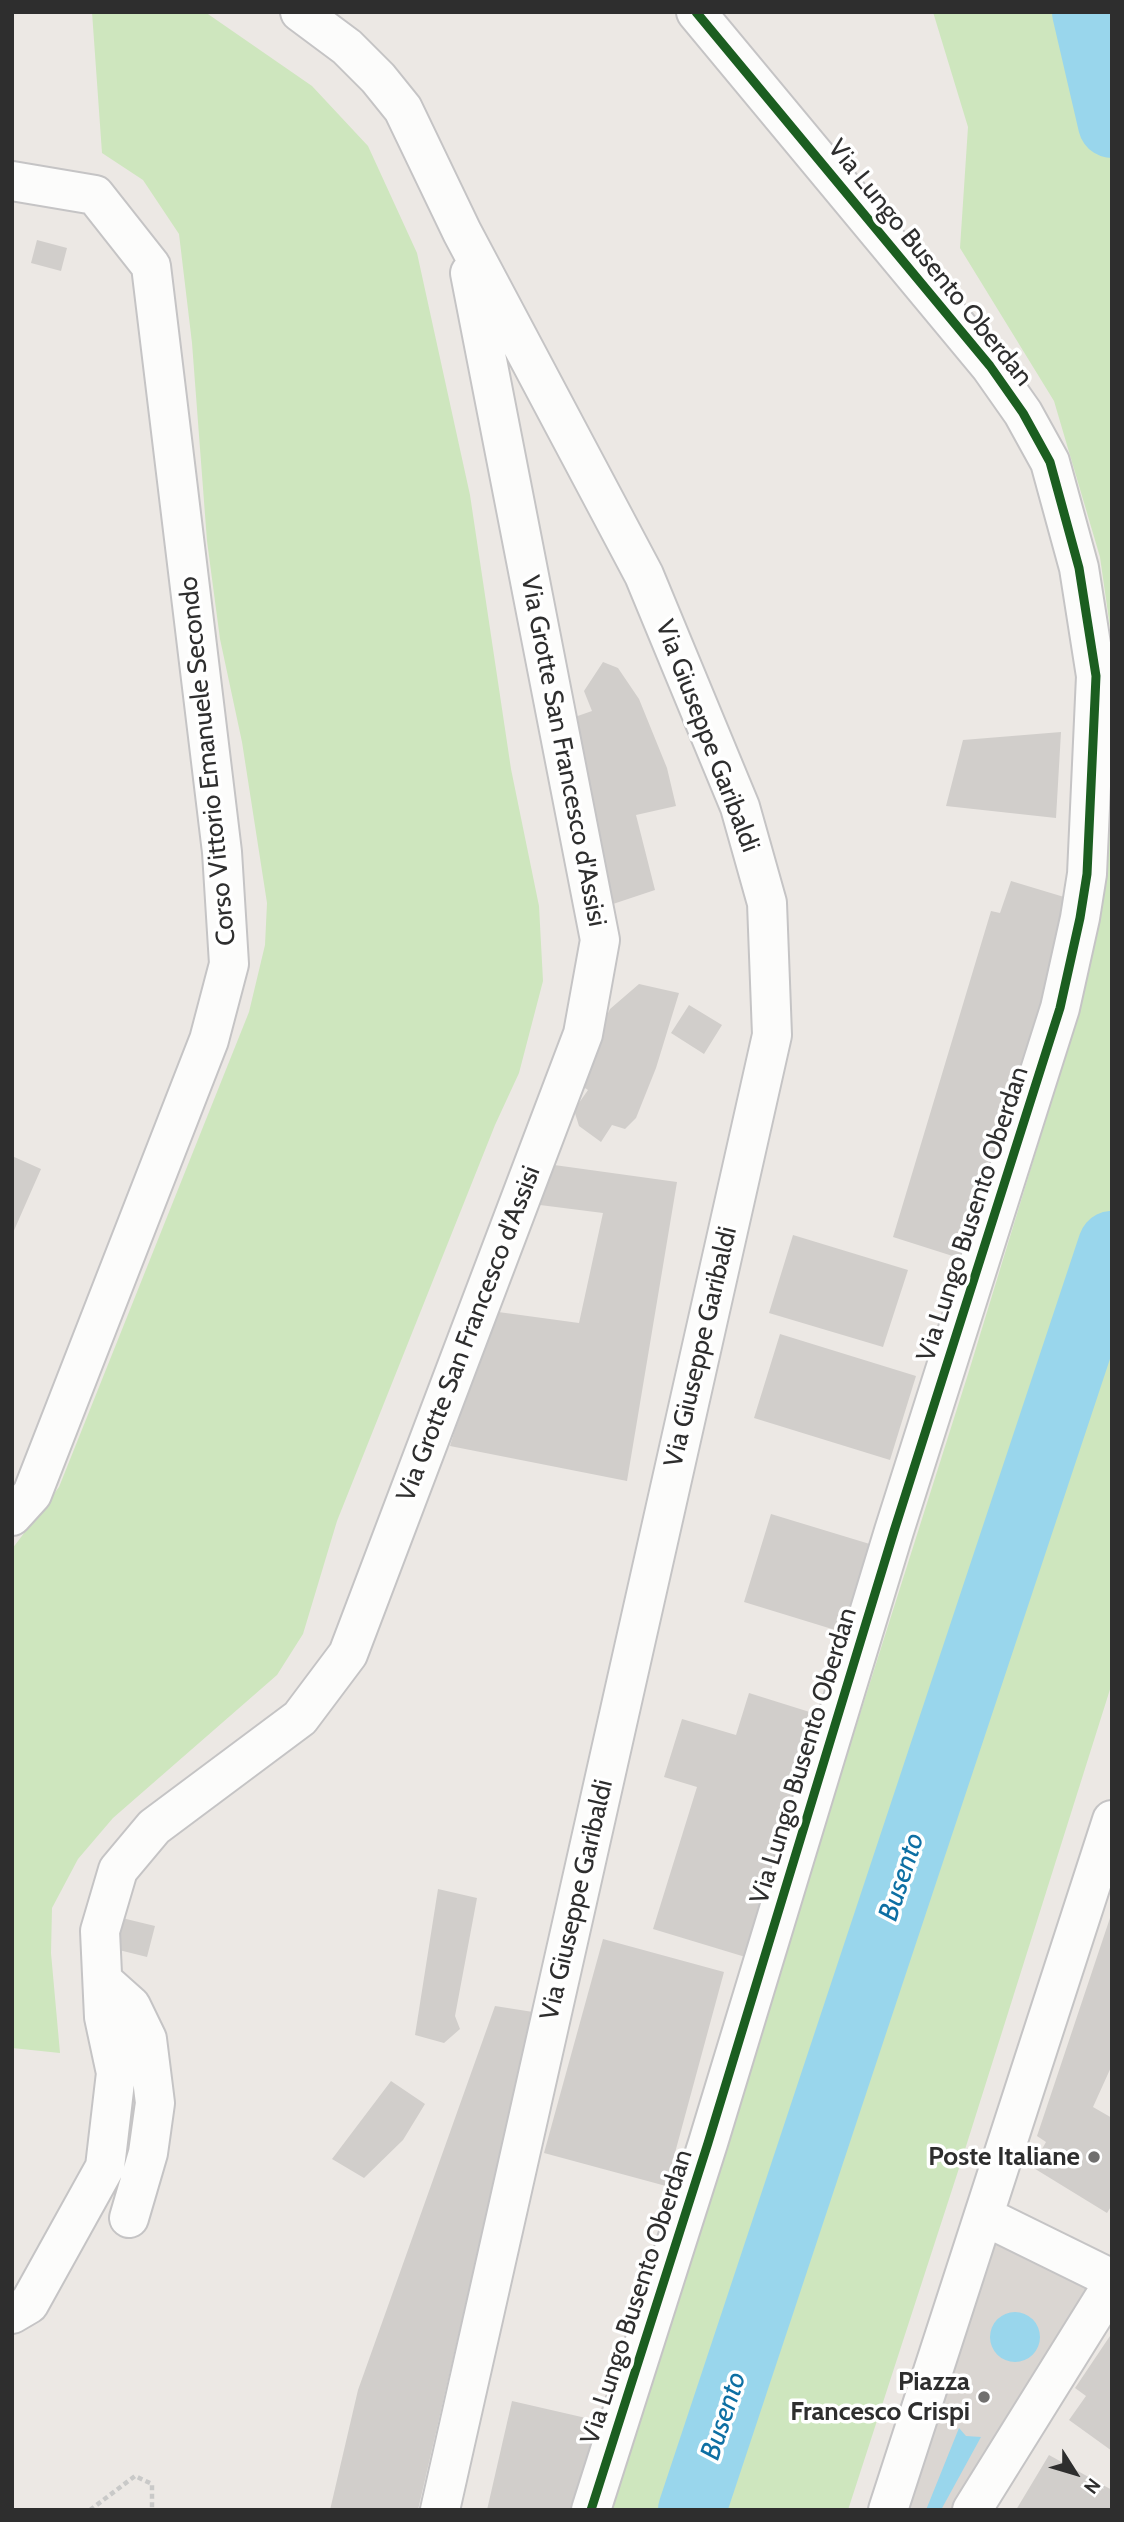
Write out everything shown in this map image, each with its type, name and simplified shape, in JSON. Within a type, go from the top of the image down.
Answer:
[{"type":"street","name":"Via Lungo Busento Oberdan","points":[[591,2510],[708,2143],[894,1531],[1060,1008],[1087,874],[1095,702],[1096,676],[1079,568],[1049,462],[1023,413],[990,366],[696,12]]},
{"type":"street","points":[[307,16],[355,54],[403,109],[462,232]]},
{"type":"street","name":"Corso Vittorio Emanuele Secondo","points":[[12,181],[96,195],[151,266],[222,852],[229,964],[209,1040],[32,1494],[12,1516]]},
{"type":"street","name":"Via Grotte San Francesco d'Assisi","points":[[12,2314],[29,2304],[105,2167],[116,2073],[104,2017],[100,1931],[118,1870],[153,1827],[300,1718],[348,1654],[583,1034],[600,940],[462,232]]},
{"type":"street","name":"Via Giuseppe Garibaldi","points":[[440,2510],[772,1035],[767,903],[740,807],[645,575],[462,232]]},
{"type":"street","points":[[888,2510],[1112,1821]]},
{"type":"street","points":[[103,1981],[131,2006],[147,2039],[155,2103],[148,2153],[129,2218]]},
{"type":"street","points":[[984,2216],[1112,2279]]},
{"type":"street","points":[[972,2510],[1112,2285]]},
{"type":"path","points":[[90,2510],[135,2476],[152,2484],[152,2510]]},
{"type":"green space","points":[[92,12],[205,12],[312,86],[368,146],[417,253],[470,495],[511,769],[539,906],[543,981],[519,1073],[495,1125],[337,1521],[303,1634],[277,1675],[113,1818],[78,1859],[52,1908],[51,1953],[60,2053],[12,2048],[12,1549],[59,1487],[249,1012],[265,945],[267,903],[242,742],[220,639],[207,541],[192,343],[179,234],[143,180],[102,153]]},
{"type":"green space","points":[[933,12],[1112,12],[1112,641],[1100,557],[1054,401],[960,248],[968,127]]},
{"type":"green space","points":[[1112,708],[1112,1683],[848,2510],[611,2510],[650,2375],[969,1371],[1078,1014]]},
{"type":"shaded area","name":"Piazza Francesco Crispi","points":[[984,2216],[1112,2279],[972,2510],[888,2510]]},
{"type":"water","points":[[1015,2312],[1032,2320],[1040,2337],[1032,2354],[1015,2362],[998,2354],[990,2337],[998,2320]]},
{"type":"water","points":[[959,2428],[966,2436],[981,2437],[941,2510],[926,2510]]},
{"type":"building","points":[[37,240],[67,248],[61,271],[31,263]]},
{"type":"building","points":[[603,662],[618,668],[639,699],[667,768],[676,806],[636,815],[655,890],[607,906],[579,806],[592,799],[569,719],[592,711],[584,691]]},
{"type":"building","points":[[1061,732],[1056,818],[946,806],[963,740]]},
{"type":"building","points":[[1011,881],[1074,900],[962,1259],[893,1237],[991,911],[1000,913]]},
{"type":"building","points":[[639,984],[679,993],[656,1068],[636,1118],[625,1129],[612,1125],[601,1142],[579,1126],[574,1110],[588,1090],[574,1081],[610,1009]]},
{"type":"building","points":[[689,1005],[722,1025],[704,1054],[671,1033]]},
{"type":"building","points":[[12,1156],[41,1169],[12,1235]]},
{"type":"building","points":[[547,1164],[677,1182],[627,1481],[450,1446],[491,1311],[579,1323],[603,1213],[540,1205]]},
{"type":"building","points":[[793,1235],[908,1270],[883,1347],[769,1313]]},
{"type":"building","points":[[780,1334],[916,1376],[890,1460],[754,1418]]},
{"type":"building","points":[[771,1514],[873,1545],[845,1633],[744,1602]]},
{"type":"building","points":[[749,1693],[816,1714],[803,1756],[814,1760],[752,1959],[653,1929],[697,1787],[664,1777],[682,1719],[736,1735]]},
{"type":"building","points":[[438,1889],[477,1898],[455,2016],[460,2029],[444,2043],[415,2035]]},
{"type":"building","points":[[1111,1915],[1112,2065],[1093,2107],[1112,2118],[1112,2205],[1107,2213],[1032,2167],[1046,2142],[1037,2136]]},
{"type":"building","points":[[122,1918],[155,1926],[147,1957],[115,1949]]},
{"type":"building","points":[[603,1939],[724,1972],[666,2186],[544,2153]]},
{"type":"building","points":[[495,2006],[533,2012],[418,2510],[330,2510],[358,2390]]},
{"type":"building","points":[[391,2081],[425,2104],[403,2140],[364,2178],[332,2159]]},
{"type":"building","points":[[1112,2333],[1112,2451],[1069,2420],[1086,2396],[1075,2388]]},
{"type":"building","points":[[512,2401],[599,2421],[578,2510],[487,2510]]},
{"type":"building","points":[[1049,2455],[1112,2490],[1112,2510],[1016,2510]]},
{"type":"waterway","name":"Busento","points":[[1086,12],[1112,124]]},
{"type":"waterway","name":"Busento","points":[[692,2510],[1112,1245]]},
{"type":"cycle path","points":[[591,2510],[708,2143],[894,1531],[1060,1008],[1087,874],[1096,676],[1079,568],[1050,462],[1023,413],[990,366],[696,12]]},
{"type":"place","name":"Poste Italiane","points":[[1094,2157]]},
{"type":"place","name":"Piazza Francesco Crispi","points":[[984,2397]]}]
